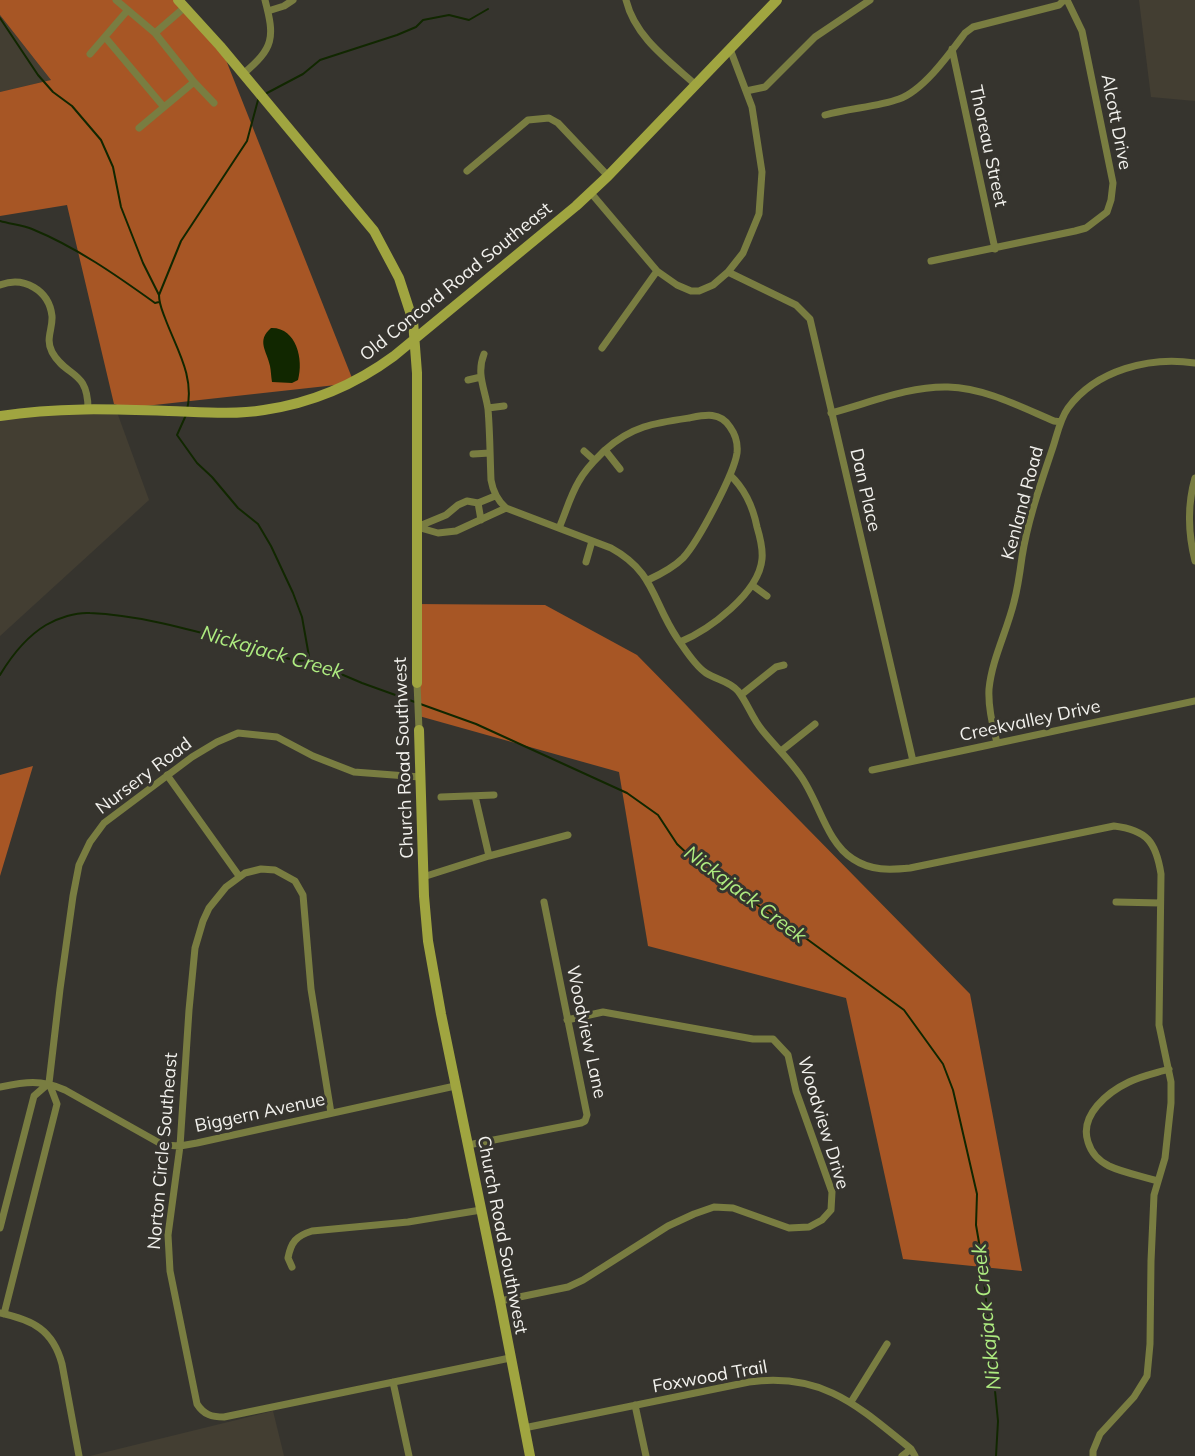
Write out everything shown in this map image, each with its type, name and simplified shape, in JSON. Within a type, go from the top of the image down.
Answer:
[{"type":"street","points":[[116,0],[156,33],[194,82],[214,103]]},
{"type":"street","points":[[243,74],[261,59],[268,49],[272,34],[265,0]]},
{"type":"street","points":[[268,11],[294,0]]},
{"type":"street","points":[[626,0],[632,18],[642,33],[696,85]]},
{"type":"street","name":"Old Concord Road Southeast","points":[[0,416],[88,409],[203,413],[265,410],[321,395],[378,368],[591,193],[777,0]]},
{"type":"street","points":[[746,91],[765,87],[815,37],[870,0]]},
{"type":"street","points":[[825,115],[901,98],[920,85],[973,27],[1059,5],[1066,0]]},
{"type":"street","name":"Alcott Drive","points":[[931,261],[1086,228],[1107,212],[1113,183],[1082,31],[1066,0]]},
{"type":"street","points":[[156,33],[181,3]]},
{"type":"street","name":"Church Road Southwest","points":[[181,3],[243,74],[381,242],[399,278],[408,305],[415,338],[417,374],[417,683],[423,877],[428,941],[530,1456]]},
{"type":"street","points":[[90,54],[127,11]]},
{"type":"street","points":[[105,37],[163,106]]},
{"type":"street","points":[[591,193],[657,271],[683,288],[699,291],[713,285],[728,272],[751,238],[762,199],[762,172],[752,107],[730,49]]},
{"type":"street","name":"Thoreau Street","points":[[952,49],[995,249]]},
{"type":"street","points":[[139,128],[194,82]]},
{"type":"street","points":[[467,171],[528,120],[549,118],[558,123],[608,176]]},
{"type":"street","points":[[602,348],[657,271]]},
{"type":"street","name":"Dan Place","points":[[728,272],[796,304],[810,319],[913,761]]},
{"type":"street","points":[[0,285],[14,282],[25,283],[35,287],[43,294],[51,315],[49,344],[53,354],[82,382],[87,390],[88,409]]},
{"type":"street","points":[[484,354],[480,364],[481,377],[488,408],[491,480],[495,496],[506,508],[622,554],[640,569],[680,642],[706,672],[731,685],[741,695],[761,729],[802,777],[818,804],[830,836],[853,859],[882,870],[910,868],[1114,826],[1137,830],[1153,845],[1158,856],[1161,874],[1159,1025],[1169,1068],[1171,1103],[1165,1158],[1155,1195],[1150,1344],[1146,1376],[1134,1397],[1100,1434],[1093,1450],[1093,1456]]},
{"type":"street","name":"Kenland Road","points":[[997,744],[989,708],[989,688],[1014,602],[1022,557],[1039,488],[1067,409],[1102,379],[1120,370],[1144,363],[1167,360],[1195,363]]},
{"type":"street","points":[[468,380],[481,377]]},
{"type":"street","points":[[831,413],[920,389],[950,387],[1004,399],[1061,422]]},
{"type":"street","points":[[488,408],[504,405]]},
{"type":"street","points":[[560,528],[578,483],[594,460],[614,441],[640,427],[655,423],[714,415],[725,421],[730,426],[736,442],[736,459],[727,483],[690,549],[672,567],[648,580]]},
{"type":"street","points":[[605,450],[620,469]]},
{"type":"street","points":[[584,451],[594,460]]},
{"type":"street","points":[[473,454],[490,453]]},
{"type":"street","points":[[680,642],[710,627],[728,612],[757,576],[762,559],[756,519],[744,492],[730,475]]},
{"type":"street","points":[[1195,478],[1189,512],[1195,561]]},
{"type":"street","points":[[417,527],[446,515],[467,501],[478,503],[495,496]]},
{"type":"street","points":[[478,503],[481,520]]},
{"type":"street","points":[[417,527],[438,533],[456,531],[506,508]]},
{"type":"street","points":[[586,562],[592,541]]},
{"type":"street","points":[[752,585],[766,596]]},
{"type":"street","points":[[741,695],[776,667],[784,665]]},
{"type":"street","name":"Creekvalley Drive","points":[[872,771],[1195,701]]},
{"type":"street","points":[[781,751],[815,724]]},
{"type":"street","name":"Nursery Road","points":[[49,1083],[63,966],[80,865],[90,842],[104,823],[192,757],[238,733],[277,737],[313,756],[354,772],[420,777]]},
{"type":"street","points":[[167,775],[239,876],[261,869],[275,870],[295,881],[303,895],[311,989],[332,1113]]},
{"type":"street","points":[[441,797],[494,795]]},
{"type":"street","points":[[475,796],[489,856]]},
{"type":"street","points":[[423,877],[489,856],[554,841],[568,835]]},
{"type":"street","name":"Norton Circle Southeast","points":[[239,876],[209,908],[195,948],[180,1146],[168,1235],[168,1253],[174,1293],[197,1404],[201,1410],[211,1416],[224,1416],[510,1358]]},
{"type":"street","name":"Woodview Lane","points":[[468,1145],[585,1121],[587,1115],[544,902]]},
{"type":"street","points":[[1116,902],[1160,903]]},
{"type":"street","name":"Woodview Drive","points":[[500,1301],[568,1287],[583,1280],[668,1226],[714,1208],[733,1208],[789,1228],[810,1227],[822,1220],[831,1210],[832,1192],[796,1091],[788,1055],[773,1039],[753,1039],[603,1012],[567,1020]]},
{"type":"street","points":[[1158,1181],[1108,1166],[1093,1153],[1088,1143],[1087,1123],[1101,1101],[1116,1089],[1131,1080],[1169,1068]]},
{"type":"street","points":[[0,1087],[25,1082],[49,1083]]},
{"type":"street","points":[[0,1228],[34,1096],[49,1083]]},
{"type":"street","points":[[49,1083],[57,1104],[2,1314],[22,1318],[38,1326],[51,1337],[58,1350],[79,1456]]},
{"type":"street","name":"Biggern Avenue","points":[[49,1083],[85,1100],[163,1144],[180,1146],[455,1086]]},
{"type":"street","points":[[292,1267],[288,1258],[291,1244],[300,1234],[372,1224],[418,1221],[481,1210]]},
{"type":"street","points":[[850,1402],[887,1344]]},
{"type":"street","name":"Foxwood Trail","points":[[524,1428],[749,1382],[782,1380],[810,1384],[830,1391],[850,1402],[913,1453]]},
{"type":"street","points":[[393,1382],[409,1456]]},
{"type":"street","points":[[636,1405],[646,1456]]},
{"type":"street","points":[[902,1456],[913,1453]]},
{"type":"shaded area","points":[[0,0],[175,0],[226,60],[354,383],[127,408],[114,404],[67,205],[0,216],[0,92],[51,80],[0,15]]},
{"type":"shaded area","points":[[1139,0],[1195,0],[1195,101],[1151,97]]},
{"type":"shaded area","points":[[0,15],[51,80],[0,92]]},
{"type":"shaded area","points":[[271,328],[287,333],[296,346],[300,372],[298,380],[292,383],[272,382],[263,342]]},
{"type":"shaded area","points":[[114,404],[149,500],[0,636],[0,418]]},
{"type":"shaded area","points":[[413,604],[545,605],[637,655],[970,994],[1022,1271],[903,1259],[846,998],[648,946],[619,772],[419,716]]},
{"type":"shaded area","points":[[33,766],[0,876],[0,775]]},
{"type":"shaded area","points":[[273,1411],[284,1456],[90,1456]]},
{"type":"waterway","points":[[267,93],[303,74],[320,60],[397,35],[416,27],[423,20],[449,15],[469,20],[488,9]]},
{"type":"waterway","points":[[0,18],[38,75],[53,92],[72,106],[101,140],[113,167],[121,207],[143,263],[159,295]]},
{"type":"waterway","points":[[187,410],[189,398],[186,374],[162,310],[159,295],[181,241],[247,141],[258,100]]},
{"type":"waterway","points":[[0,221],[24,226],[64,244],[111,272],[155,303],[159,302]]},
{"type":"waterway","points":[[186,415],[177,435],[197,463],[238,508],[258,524],[271,546],[302,617],[310,662]]},
{"type":"waterway","name":"Nickajack Creek","points":[[0,675],[26,641],[46,625],[62,618],[79,613],[90,613],[125,616],[160,623],[256,647],[290,659],[308,660],[362,683],[476,724],[627,793],[658,815],[677,844],[708,873],[785,923],[904,1010],[943,1064],[953,1090],[977,1194],[976,1225],[982,1260],[998,1421],[996,1456]]}]
